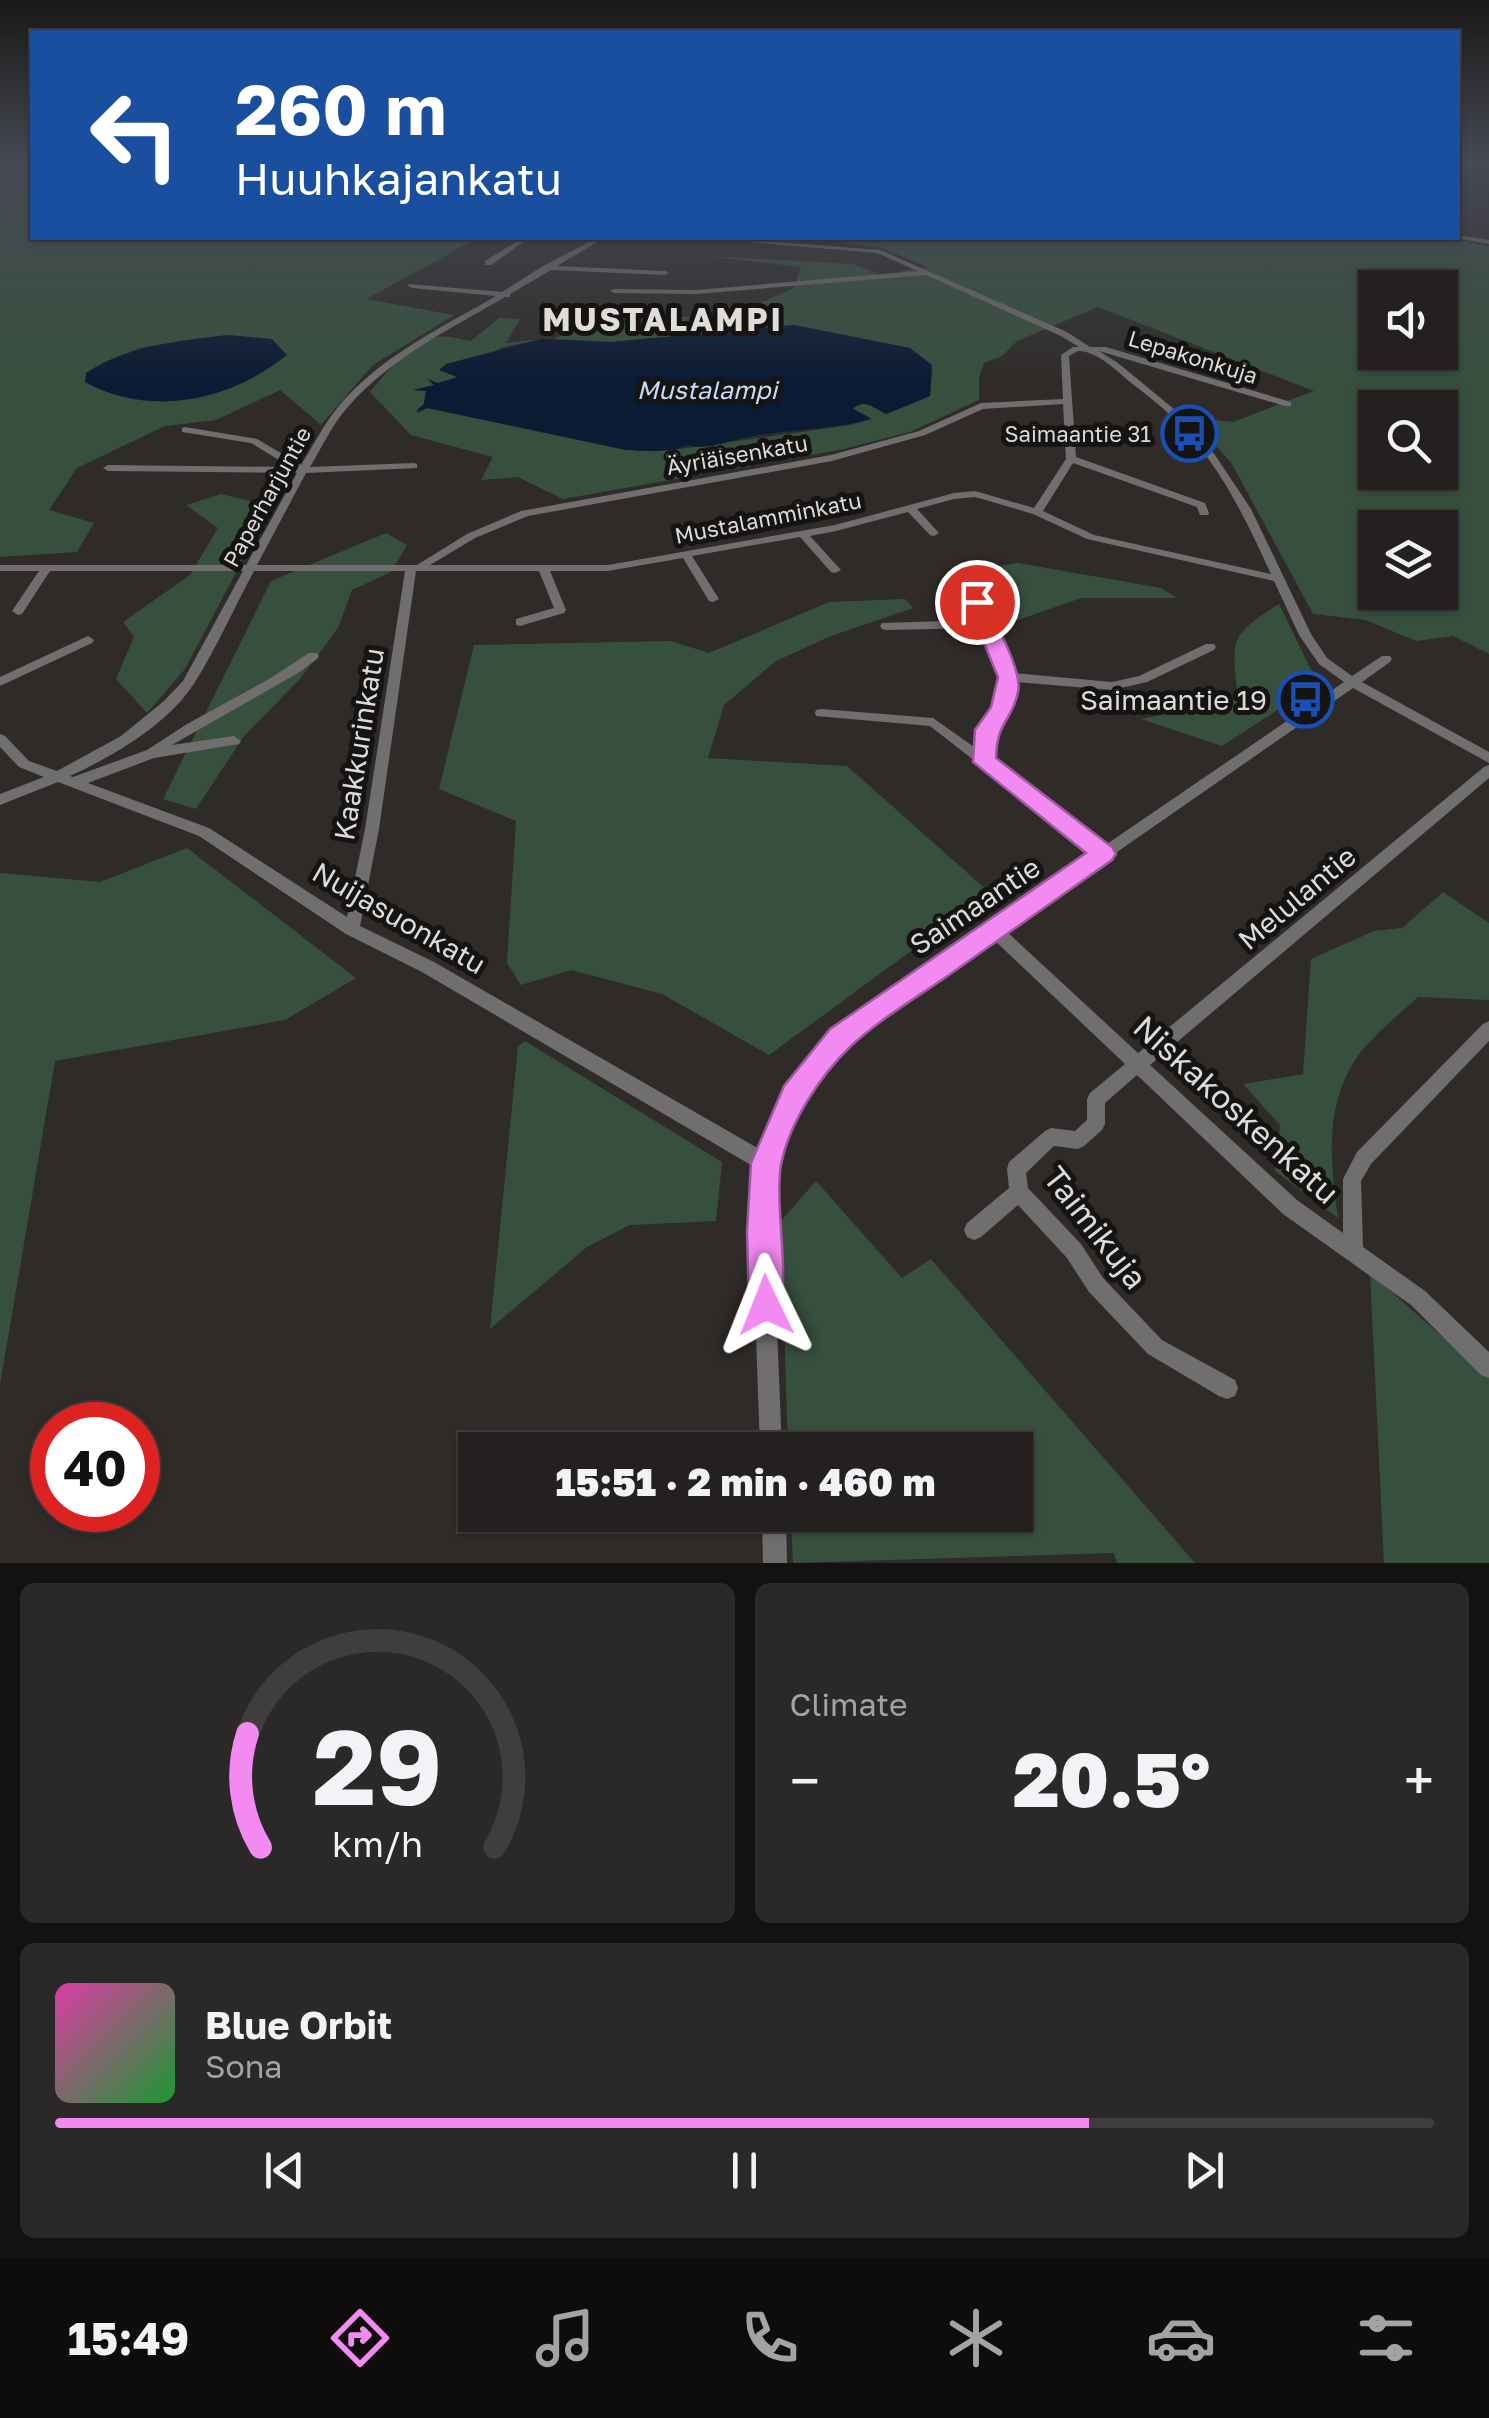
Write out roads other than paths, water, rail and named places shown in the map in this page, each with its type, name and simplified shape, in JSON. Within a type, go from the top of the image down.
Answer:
[{"type":"street","points":[[1460,237],[1489,242]]},
{"type":"street","points":[[488,263],[523,240]]},
{"type":"street","name":"Paperharjuntie","points":[[0,800],[111,752],[169,706],[188,683],[303,470],[340,410],[375,374],[597,240]]},
{"type":"street","points":[[749,240],[878,251],[1088,347],[1177,416],[1212,457],[1246,509],[1312,648],[1350,680],[1489,758]]},
{"type":"street","points":[[546,268],[669,271],[644,285],[642,291]]},
{"type":"street","points":[[614,291],[696,292],[926,273]]},
{"type":"street","points":[[412,286],[508,295]]},
{"type":"street","points":[[1037,512],[1071,459],[1065,356],[1088,347]]},
{"type":"street","name":"Lepakonkuja","points":[[1088,347],[1118,352],[1288,404]]},
{"type":"street","name":"Äyriäisenkatu","points":[[415,567],[470,536],[525,513],[832,458],[922,433],[981,406],[1068,400]]},
{"type":"street","points":[[185,430],[254,441],[303,470]]},
{"type":"street","points":[[1071,459],[1176,494],[1200,505],[1204,514]]},
{"type":"street","points":[[108,468],[303,470],[414,466]]},
{"type":"street","name":"Mustalamminkatu","points":[[0,568],[608,568],[802,534],[975,494],[1037,512],[1105,541],[1278,579]]},
{"type":"street","points":[[910,508],[934,533]]},
{"type":"street","points":[[802,534],[834,570]]},
{"type":"street","points":[[686,554],[713,599]]},
{"type":"street","points":[[18,611],[47,567]]},
{"type":"street","name":"Kaakkurinkatu","points":[[352,929],[415,567]]},
{"type":"street","points":[[520,622],[560,610],[543,568]]},
{"type":"street","points":[[977,602],[1009,677],[1000,710],[986,730],[984,762]]},
{"type":"street","points":[[886,626],[985,624]]},
{"type":"street","points":[[0,682],[88,640]]},
{"type":"street","points":[[1009,677],[1112,686],[1143,679],[1210,647]]},
{"type":"street","points":[[152,753],[189,725],[276,684],[313,656]]},
{"type":"street","name":"Saimaantie","points":[[770,1432],[763,1232],[766,1163],[794,1096],[840,1038],[1386,658]]},
{"type":"street","points":[[822,714],[933,722],[1104,854]]},
{"type":"street","name":"Nuijasuonkatu","points":[[0,739],[24,764],[204,832],[352,929],[428,967],[766,1163]]},
{"type":"street","points":[[76,782],[152,753],[234,741]]},
{"type":"street","name":"Melulantie","points":[[1136,1064],[1489,770]]},
{"type":"street","name":"Niskakoskenkatu","points":[[994,930],[1290,1207],[1353,1248],[1418,1298],[1489,1367]]},
{"type":"street","points":[[1353,1248],[1352,1179],[1364,1158],[1489,1029]]},
{"type":"street","name":"Taimikuja","points":[[1136,1064],[1096,1099],[1096,1124],[1078,1140],[1052,1137],[1016,1169],[1019,1192],[1074,1251],[1096,1285],[1155,1346],[1228,1388]]},
{"type":"street","points":[[974,1230],[1019,1192]]},
{"type":"street","points":[[775,1532],[776,1563]]},
{"type":"water","name":"Mustalampi","points":[[794,325],[910,348],[932,365],[930,396],[886,414],[861,404],[853,409],[872,419],[857,423],[658,451],[626,450],[428,408],[416,411],[424,404],[426,391],[413,390],[434,385],[427,379],[438,383],[457,377],[439,370],[446,364],[541,339],[611,342]]},
{"type":"water","points":[[228,335],[272,339],[287,355],[241,384],[189,399],[136,399],[85,382],[86,373],[137,350]]},
{"type":"place","name":"Saimaantie 31","points":[[1190,434]]},
{"type":"place","name":"Saimaantie 19","points":[[1306,700]]},
{"type":"district","name":"MUSTALAMPI","points":[[663,320]]}]
